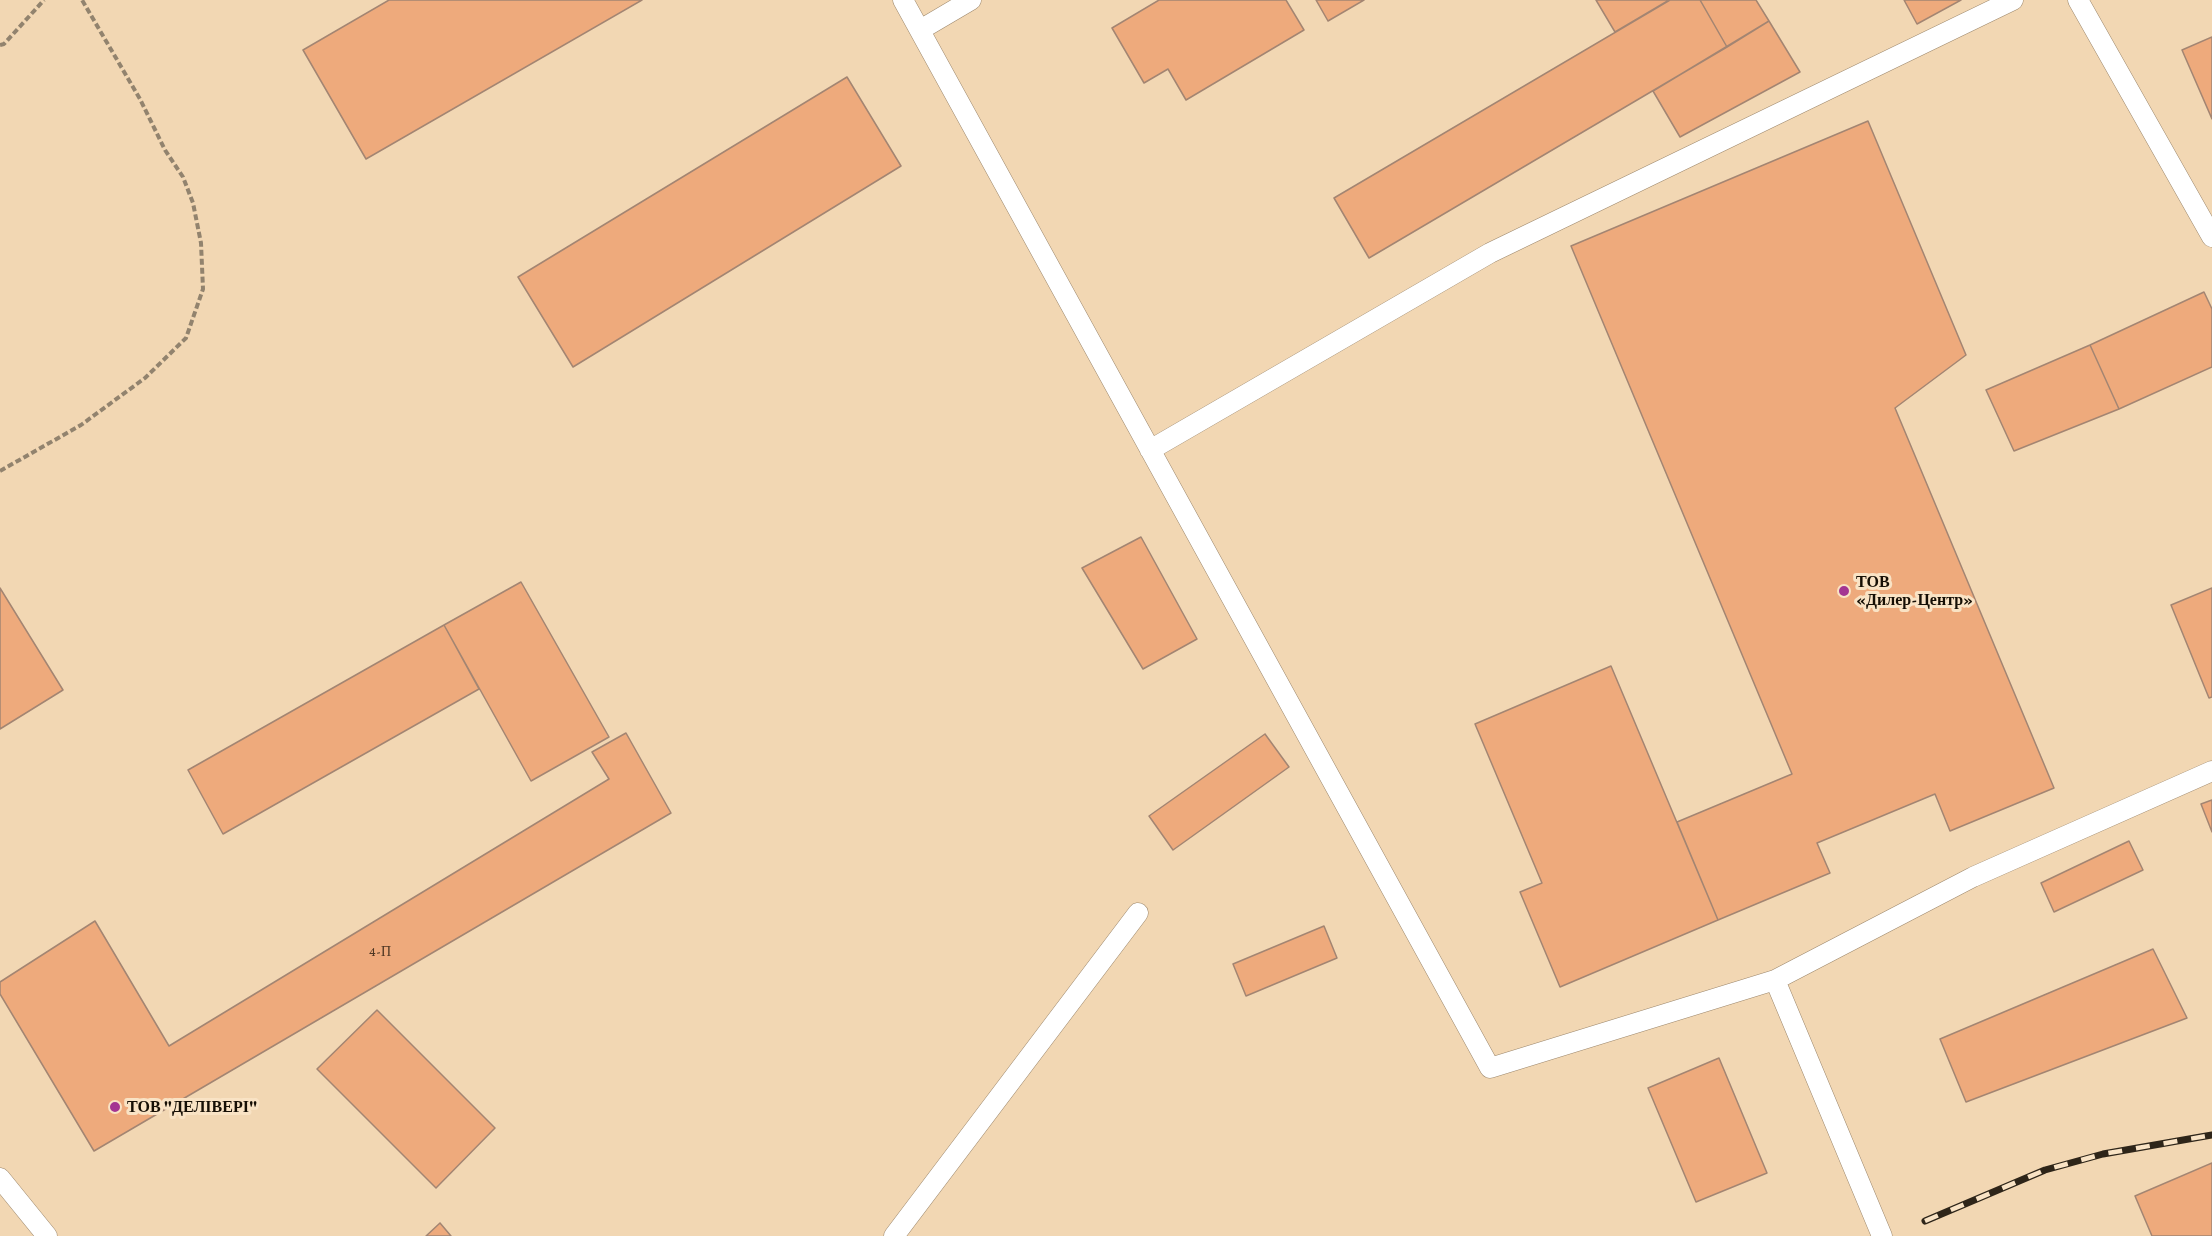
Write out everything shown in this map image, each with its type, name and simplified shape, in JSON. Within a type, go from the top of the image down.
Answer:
[{"type":"lane","points":[[903,0],[1490,1068],[1775,980],[1973,876],[2212,771]]},
{"type":"lane","points":[[920,30],[971,0]]},
{"type":"lane","points":[[1150,450],[1490,253],[2013,0]]},
{"type":"lane","points":[[2078,0],[2212,237]]},
{"type":"lane","points":[[894,1236],[1138,913]]},
{"type":"lane","points":[[1775,980],[1882,1236]]},
{"type":"lane","points":[[0,1178],[47,1236]]},
{"type":"path","points":[[0,45],[4,44],[44,0]]},
{"type":"path","points":[[0,471],[81,425],[145,378],[186,338],[203,289],[201,243],[193,203],[183,177],[165,150],[140,99],[82,0]]},
{"type":"shaded area","points":[[0,0],[2212,0],[2212,1236],[0,1236]]},
{"type":"building","points":[[389,0],[642,0],[366,159],[303,50]]},
{"type":"building","points":[[1159,0],[1286,0],[1304,30],[1186,100],[1168,69],[1144,83],[1112,28]]},
{"type":"building","points":[[1316,0],[1364,0],[1328,21]]},
{"type":"building","points":[[1596,0],[1669,0],[1615,32]]},
{"type":"building","points":[[1670,0],[1700,0],[1727,47],[1369,258],[1334,198]]},
{"type":"building","points":[[1700,0],[1756,0],[1769,21],[1727,47]]},
{"type":"building","points":[[1904,0],[1961,0],[1917,24]]},
{"type":"building","points":[[1769,21],[1800,72],[1680,137],[1653,91]]},
{"type":"building","points":[[2212,37],[2212,119],[2182,50]]},
{"type":"building","points":[[847,77],[901,166],[573,367],[518,277]]},
{"type":"building","name":"ТОВ «Дилер-Центр»","points":[[1868,121],[1966,355],[1895,408],[2054,788],[1950,831],[1935,794],[1817,843],[1830,873],[1718,920],[1677,822],[1792,774],[1571,246]]},
{"type":"building","points":[[2204,292],[2212,309],[2212,367],[2119,409],[2090,345]]},
{"type":"building","points":[[2090,345],[2119,409],[2014,451],[1986,390]]},
{"type":"building","points":[[1141,537],[1197,639],[1143,669],[1082,568]]},
{"type":"building","points":[[521,582],[609,737],[531,781],[444,625]]},
{"type":"building","points":[[0,588],[63,690],[0,729]]},
{"type":"building","points":[[2212,588],[2212,697],[2209,698],[2171,605]]},
{"type":"building","points":[[444,625],[479,689],[223,834],[188,770]]},
{"type":"building","points":[[1611,666],[1718,920],[1560,987],[1520,892],[1542,883],[1475,724]]},
{"type":"building","points":[[626,733],[671,813],[94,1151],[0,994],[0,982],[95,921],[169,1046],[609,779],[592,752]]},
{"type":"building","points":[[1265,734],[1289,767],[1173,850],[1149,816]]},
{"type":"building","points":[[2212,800],[2212,832],[2201,804]]},
{"type":"building","points":[[2129,841],[2143,870],[2054,912],[2041,883]]},
{"type":"building","points":[[1324,926],[1337,958],[1246,996],[1233,964]]},
{"type":"building","points":[[2153,949],[2187,1018],[1966,1102],[1940,1039]]},
{"type":"building","points":[[377,1010],[495,1128],[436,1188],[317,1069]]},
{"type":"building","points":[[1719,1058],[1767,1173],[1696,1202],[1648,1088]]},
{"type":"building","points":[[2212,1163],[2212,1236],[2152,1236],[2135,1196]]},
{"type":"building","points":[[440,1223],[451,1236],[426,1236]]},
{"type":"railway","points":[[1925,1221],[2045,1170],[2103,1154],[2212,1135]]},
{"type":"place","name":"ТОВ «Дилер-Центр»","points":[[1844,591]]},
{"type":"place","name":"ТОВ \"ДЕЛІВЕРІ\"","points":[[115,1107]]}]
